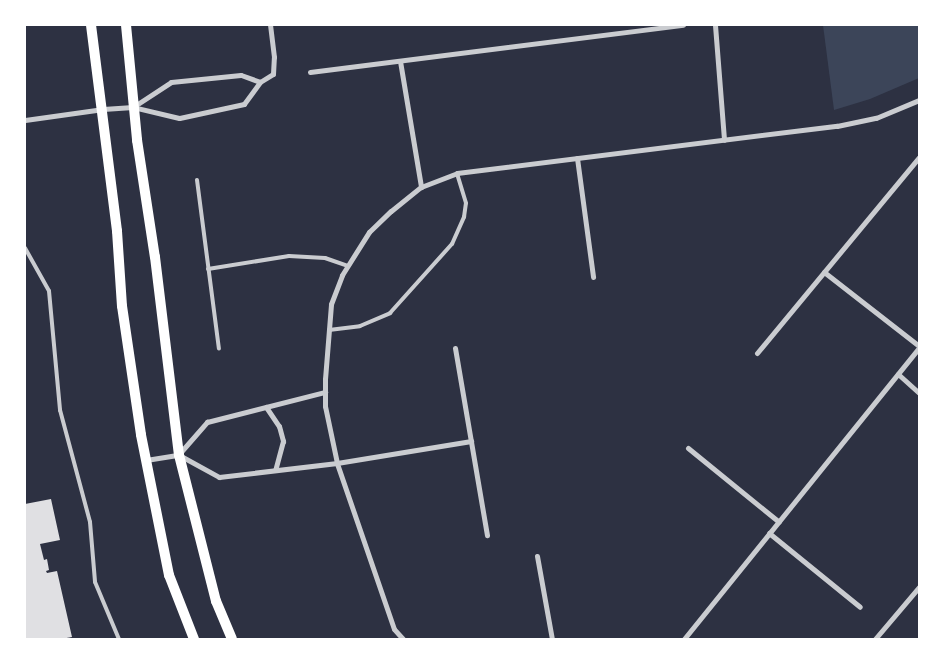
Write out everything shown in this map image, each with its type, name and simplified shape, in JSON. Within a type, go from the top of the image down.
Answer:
[{"type":"main road","points":[[91,25],[117,231],[122,306],[145,460],[169,575],[194,639]]},
{"type":"main road","points":[[126,25],[133,107],[155,257],[179,455],[216,601],[232,639]]},
{"type":"street","points":[[25,120],[103,109],[133,107],[179,118],[244,104],[260,82],[273,74],[274,56],[270,25]]},
{"type":"street","points":[[310,72],[683,25]]},
{"type":"street","points":[[715,25],[724,140]]},
{"type":"street","points":[[400,61],[421,187]]},
{"type":"street","points":[[133,107],[171,82],[241,75],[260,82]]},
{"type":"street","points":[[403,639],[394,630],[337,463],[325,406],[331,304],[348,266],[369,232],[390,211],[421,187],[457,173],[803,131],[876,118],[919,100]]},
{"type":"street","points":[[757,353],[919,157]]},
{"type":"street","points":[[577,158],[593,277]]},
{"type":"street","points":[[684,639],[919,347],[824,272]]},
{"type":"street","points":[[455,348],[486,535]]},
{"type":"street","points":[[898,374],[919,393]]},
{"type":"street","points":[[179,455],[207,422],[325,392]]},
{"type":"street","points":[[266,407],[279,426],[282,441],[275,470]]},
{"type":"street","points":[[145,460],[179,455],[219,477],[337,463],[471,440]]},
{"type":"street","points":[[688,448],[779,522]]},
{"type":"street","points":[[769,533],[860,607]]},
{"type":"street","points":[[537,556],[552,639]]},
{"type":"street","points":[[875,639],[919,587]]},
{"type":"lane","points":[[329,330],[360,326],[390,313],[452,244],[464,217],[466,203],[457,173]]},
{"type":"lane","points":[[197,180],[219,349]]},
{"type":"lane","points":[[25,248],[49,291],[60,410],[90,522],[95,582],[119,639]]},
{"type":"lane","points":[[208,269],[289,256],[325,258],[348,266]]},
{"type":"shaded area","points":[[823,25],[919,25],[919,78],[870,99],[834,110]]},
{"type":"building","points":[[51,499],[60,540],[40,544],[44,560],[47,559],[49,570],[46,571],[47,573],[57,571],[72,637],[61,639],[25,639],[25,504]]}]
